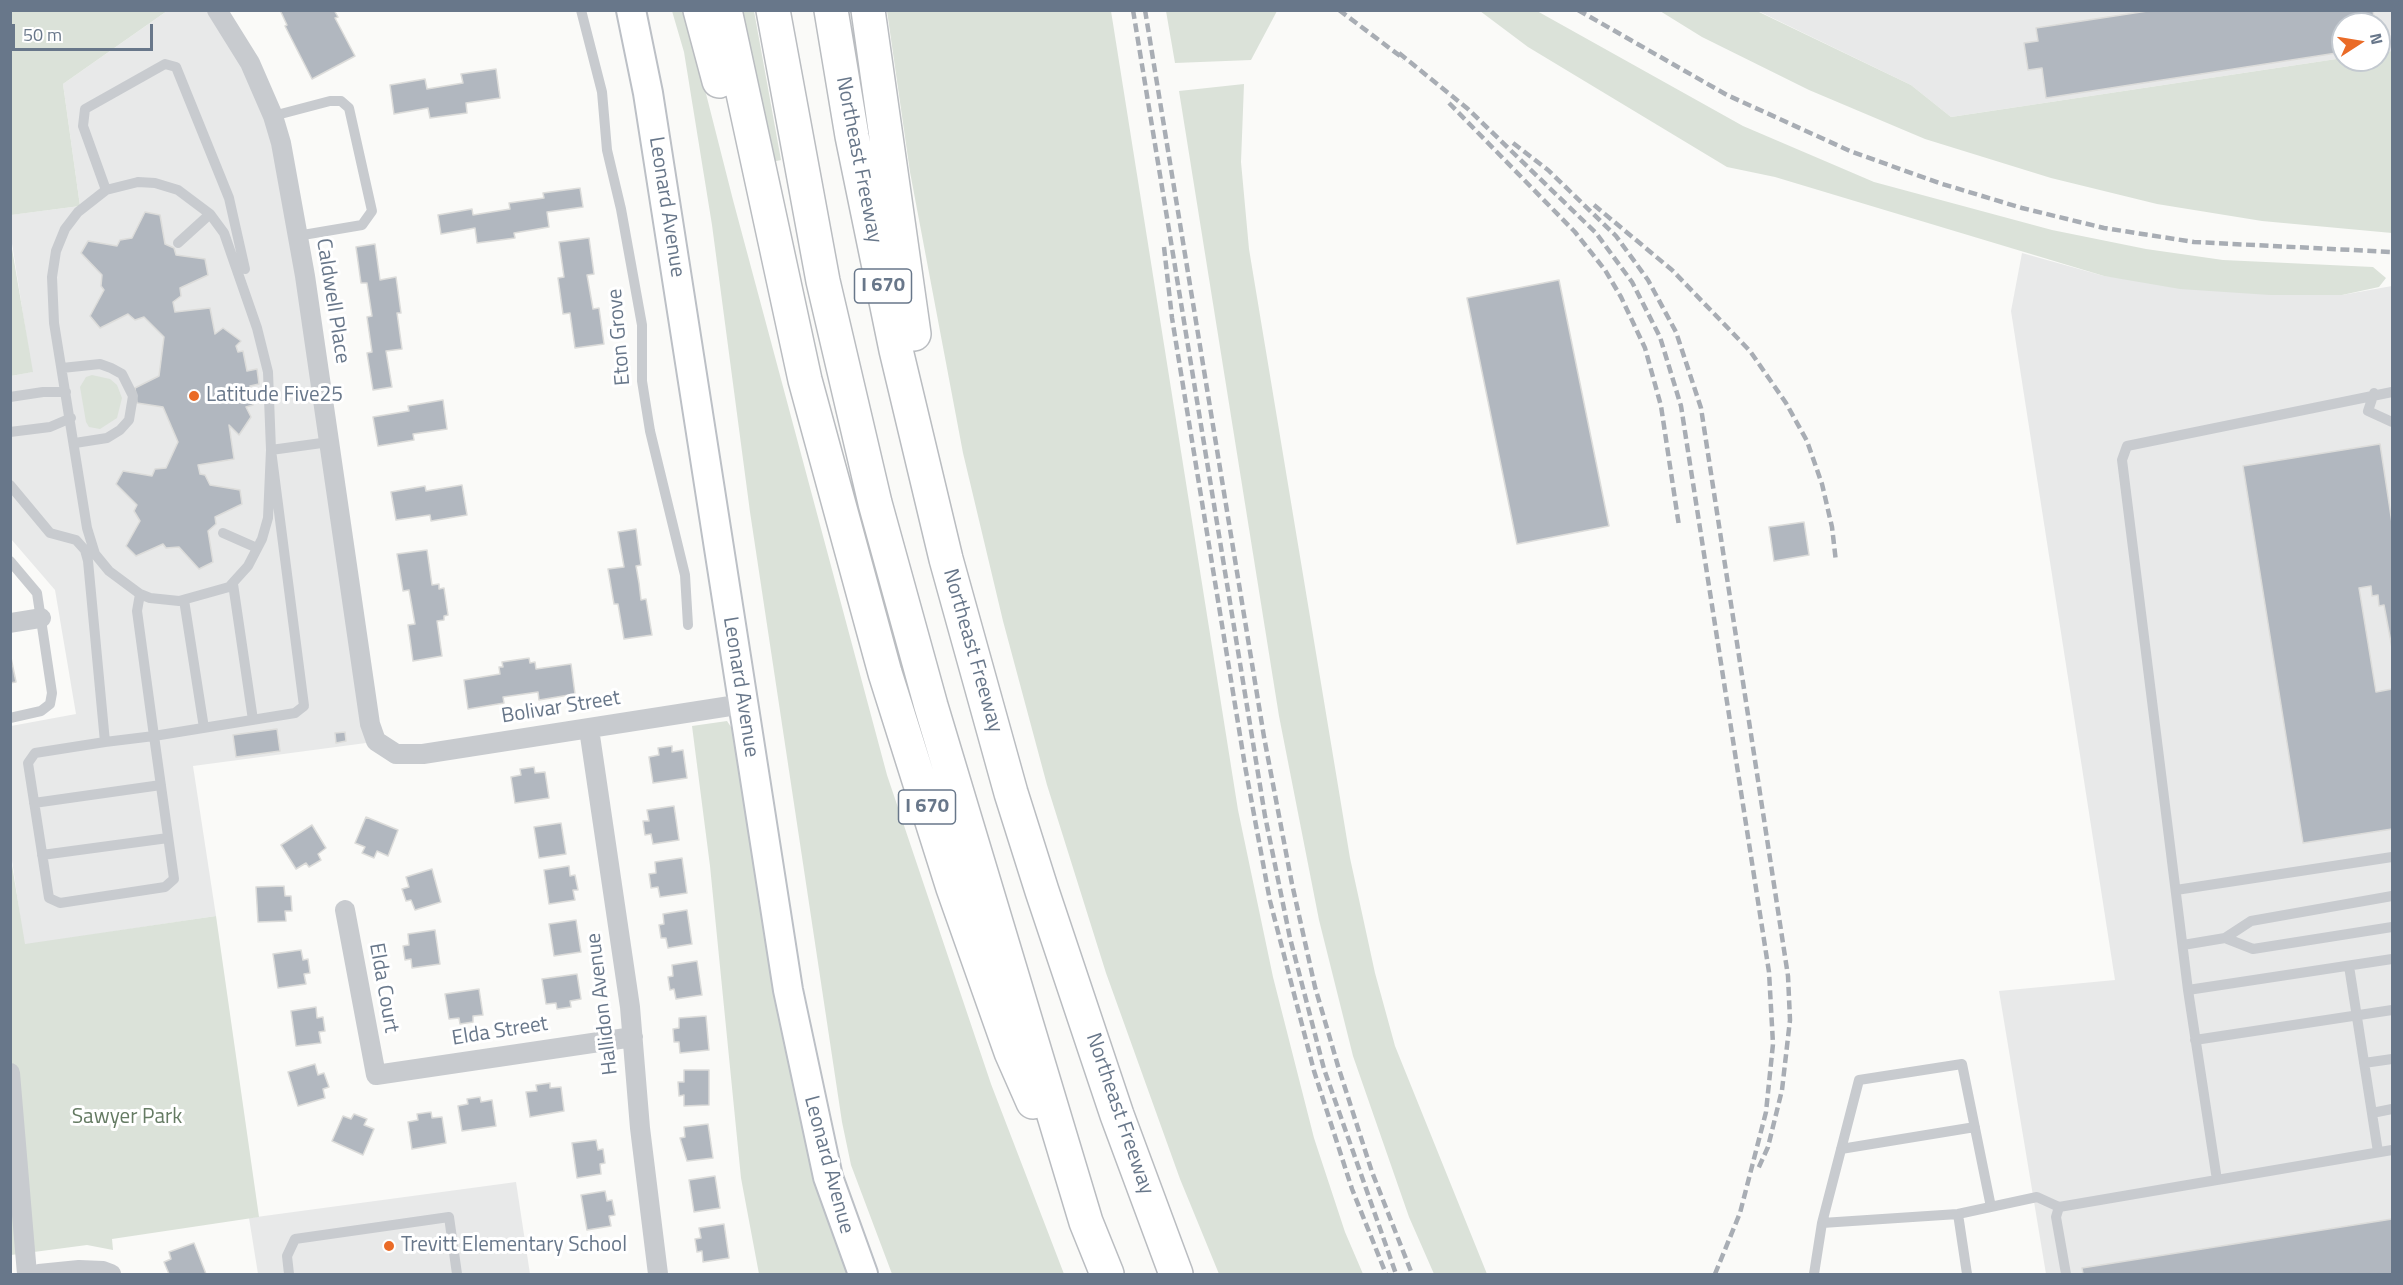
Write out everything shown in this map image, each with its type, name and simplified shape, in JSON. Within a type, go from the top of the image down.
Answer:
[{"type":"highway","points":[[700,10],[763,256],[805,380]]},
{"type":"highway","name":"I 670","points":[[725,10],[805,380],[885,674],[953,888],[1011,1052],[1107,1275]]},
{"type":"highway","points":[[773,10],[823,281],[875,503],[931,706],[1086,1222]]},
{"type":"highway","name":"Northeast Freeway","points":[[831,10],[852,136],[896,350],[946,559],[1011,793],[1042,891],[1117,1115],[1176,1275]]},
{"type":"highway","points":[[868,10],[946,559]]},
{"type":"street","name":"Caldwell Place","points":[[216,10],[250,63],[273,116],[281,143],[329,442],[370,723],[376,741],[387,750]]},
{"type":"street","name":"Leonard Avenue","points":[[631,10],[648,93],[788,990],[828,1177],[862,1275]]},
{"type":"street","name":"Leonard Avenue","points":[[642,10],[648,93]]},
{"type":"street","points":[[10,623],[41,618]]},
{"type":"street","name":"Bolivar Street","points":[[387,750],[405,755],[423,754],[743,704]]},
{"type":"street","name":"Hallidon Avenue","points":[[589,729],[633,1037],[647,1192],[658,1275]]},
{"type":"street","name":"Elda Court","points":[[345,910],[376,1075]]},
{"type":"street","name":"Elda Street","points":[[376,1075],[633,1037]]},
{"type":"street","points":[[10,1073],[27,1275]]},
{"type":"street","points":[[39,1275],[79,1270],[103,1271],[111,1275]]},
{"type":"lane","name":"Eton Grove","points":[[580,10],[602,92],[607,150],[621,209],[642,325],[642,381],[650,431],[685,575],[688,625]]},
{"type":"lane","points":[[106,190],[83,126],[85,109],[165,64],[176,67],[229,198],[268,372],[271,450],[268,518],[258,548],[248,566],[233,584],[203,596],[184,600],[150,598],[140,594],[109,571],[95,554],[87,528],[54,323],[52,277],[56,251],[65,229],[78,212],[106,190],[138,182],[155,183],[178,190],[210,214],[224,233],[235,258],[257,328]]},
{"type":"lane","points":[[273,116],[330,101],[341,101],[349,108],[372,211],[362,225],[297,236]]},
{"type":"lane","points":[[178,243],[210,214]]},
{"type":"lane","points":[[62,368],[100,364],[111,368],[122,374],[133,396],[129,420],[120,430],[107,438],[75,443]]},
{"type":"lane","points":[[10,397],[43,392],[66,392]]},
{"type":"lane","points":[[2217,1180],[2188,990],[2122,460],[2127,446],[2374,393],[2392,392]]},
{"type":"lane","points":[[2374,393],[2368,411],[2392,422]]},
{"type":"lane","points":[[10,432],[50,426],[71,418]]},
{"type":"lane","points":[[271,450],[329,442]]},
{"type":"lane","points":[[140,594],[137,611],[153,736],[174,879],[165,887],[60,903],[49,898],[28,763],[35,753],[153,736],[295,714],[304,706],[271,450]]},
{"type":"lane","points":[[10,485],[50,532],[76,540],[85,550],[88,561],[105,742]]},
{"type":"lane","points":[[223,533],[258,548]]},
{"type":"lane","points":[[10,561],[37,593],[52,693],[50,704],[41,711],[10,718]]},
{"type":"lane","points":[[233,584],[253,720]]},
{"type":"lane","points":[[184,600],[204,728]]},
{"type":"lane","points":[[34,803],[160,785]]},
{"type":"lane","points":[[42,855],[168,838]]},
{"type":"lane","points":[[2176,890],[2392,857]]},
{"type":"lane","points":[[2183,945],[2225,938],[2251,921],[2392,896]]},
{"type":"lane","points":[[2225,938],[2253,949],[2392,927]]},
{"type":"lane","points":[[2188,990],[2392,959]]},
{"type":"lane","points":[[2349,966],[2378,1152]]},
{"type":"lane","points":[[2195,1040],[2392,1010]]},
{"type":"lane","points":[[2364,1063],[2392,1059]]},
{"type":"lane","points":[[1814,1275],[1822,1224],[1859,1080],[1962,1064],[1991,1207]]},
{"type":"lane","points":[[2372,1113],[2392,1109]]},
{"type":"lane","points":[[1841,1149],[1975,1127]]},
{"type":"lane","points":[[1822,1224],[1958,1214],[2037,1197],[2060,1207],[2392,1150]]},
{"type":"lane","points":[[2060,1207],[2056,1217],[2066,1275]]},
{"type":"lane","points":[[1958,1214],[1967,1275]]},
{"type":"lane","points":[[289,1275],[287,1256],[295,1239],[449,1217],[457,1275]]},
{"type":"shaded area","points":[[167,11],[215,11],[273,105],[381,741],[193,766],[216,916],[24,945],[11,853],[11,726],[76,714],[55,590],[11,539],[11,376],[32,372],[11,237],[10,215],[80,206],[63,84]]},
{"type":"shaded area","points":[[1758,11],[2392,11],[2391,51],[2391,12],[2331,12],[2331,60],[1951,117],[1911,85]]},
{"type":"shaded area","points":[[2022,253],[2104,276],[2342,295],[2392,286],[2392,1274],[2046,1274],[1999,991],[2115,980],[2011,311]]},
{"type":"shaded area","name":"Trevitt Elementary School","points":[[516,1182],[530,1274],[258,1274],[249,1218]]},
{"type":"green space","points":[[1166,10],[1277,11],[1251,60],[1175,63]]},
{"type":"green space","points":[[10,11],[167,11],[63,84],[80,206],[11,215]]},
{"type":"green space","points":[[672,11],[685,11],[733,200],[887,775],[991,1084],[1064,1274],[892,1274],[851,1165],[842,1122],[750,512],[712,225],[684,52]]},
{"type":"green space","points":[[738,11],[754,11],[781,160],[772,162]]},
{"type":"green space","points":[[887,11],[1111,11],[1238,810],[1273,977],[1314,1138],[1345,1232],[1363,1274],[1219,1274],[1180,1179],[1106,973],[1047,785],[1003,621],[963,453],[910,172]]},
{"type":"green space","points":[[1480,11],[1537,11],[1743,126],[1874,182],[2052,230],[2146,249],[2223,260],[2373,267],[2386,278],[2379,287],[2342,295],[2270,295],[2180,289],[2104,276],[1775,177],[1727,167],[1528,47]]},
{"type":"green space","points":[[1660,11],[1757,11],[1911,85],[1951,117],[2331,60],[2331,72],[2391,72],[2392,51],[2392,233],[2262,221],[2157,204],[2051,178],[1925,139],[1809,90],[1702,37]]},
{"type":"green space","points":[[1244,84],[1241,162],[1249,249],[1350,858],[1375,973],[1395,1046],[1487,1274],[1434,1274],[1409,1217],[1353,1056],[1319,920],[1279,716],[1179,91]]},
{"type":"green space","points":[[10,237],[33,372],[11,376],[10,376]]},
{"type":"green space","points":[[92,375],[110,379],[117,385],[122,398],[117,418],[100,429],[89,427],[86,422],[80,387],[86,377]]},
{"type":"green space","points":[[727,721],[737,736],[773,978],[802,1126],[824,1200],[852,1274],[759,1274],[741,1178],[710,866],[692,726]]},
{"type":"green space","name":"Sawyer Park","points":[[10,853],[25,944],[216,916],[259,1217],[112,1239],[113,1250],[87,1245],[11,1255]]},
{"type":"building","points":[[280,10],[334,10],[338,17],[335,18],[355,56],[312,79],[285,26],[287,25]]},
{"type":"building","points":[[2154,10],[2373,10],[2373,12],[2331,12],[2331,54],[2046,98],[2042,68],[2028,70],[2024,43],[2038,41],[2036,28]]},
{"type":"building","points":[[496,69],[500,98],[466,103],[467,113],[430,118],[428,108],[394,114],[390,85],[425,79],[427,89],[463,83],[461,74]]},
{"type":"building","points":[[580,188],[583,207],[547,212],[549,227],[514,233],[515,238],[477,243],[475,228],[441,234],[438,215],[472,209],[473,215],[510,209],[509,203],[544,198],[543,193]]},
{"type":"building","name":"Latitude Five25","points":[[145,212],[160,215],[165,244],[174,248],[176,255],[205,259],[208,275],[180,288],[181,296],[173,302],[175,312],[210,308],[215,334],[223,328],[241,341],[236,346],[238,352],[243,351],[247,371],[257,369],[259,384],[250,386],[253,405],[246,407],[251,417],[239,435],[229,425],[234,459],[198,465],[200,474],[205,475],[210,485],[240,490],[242,504],[215,517],[216,524],[208,531],[213,562],[199,569],[179,547],[166,548],[163,544],[136,556],[126,546],[140,521],[134,511],[137,505],[116,484],[123,471],[152,476],[155,469],[166,468],[178,442],[163,407],[137,403],[135,388],[159,376],[164,337],[144,317],[135,320],[128,314],[100,328],[90,316],[104,290],[101,286],[102,275],[81,253],[88,241],[117,246],[120,240],[132,238]]},
{"type":"building","points":[[589,238],[594,274],[587,275],[593,309],[599,308],[604,344],[575,348],[570,313],[563,314],[558,278],[564,277],[559,242]]},
{"type":"building","points":[[375,244],[380,280],[396,277],[401,313],[397,313],[402,349],[386,351],[392,387],[373,390],[367,353],[372,352],[367,317],[372,316],[367,283],[361,283],[356,247]]},
{"type":"building","points":[[1559,280],[1609,526],[1517,544],[1467,298]]},
{"type":"building","points":[[443,400],[447,429],[413,434],[414,440],[378,446],[373,417],[409,411],[408,406]]},
{"type":"building","points":[[2380,444],[2392,523],[2392,648],[2384,605],[2379,606],[2378,595],[2372,596],[2371,586],[2359,588],[2376,692],[2392,689],[2392,829],[2303,843],[2243,466]]},
{"type":"building","points":[[462,485],[467,515],[431,521],[430,515],[396,520],[391,492],[425,486],[426,491]]},
{"type":"building","points":[[1804,522],[1809,555],[1774,561],[1769,527]]},
{"type":"building","points":[[636,529],[641,565],[636,566],[641,600],[646,599],[652,635],[624,639],[618,604],[614,604],[608,569],[624,567],[618,532]]},
{"type":"building","points":[[427,550],[432,585],[439,584],[439,589],[444,588],[448,615],[444,616],[444,620],[437,621],[442,656],[413,661],[408,625],[415,624],[409,590],[403,591],[397,554]]},
{"type":"building","points":[[10,653],[16,682],[10,683]]},
{"type":"building","points":[[529,658],[530,663],[535,662],[536,669],[571,664],[575,694],[539,700],[538,692],[503,697],[504,703],[468,709],[464,680],[500,674],[499,667],[503,667],[502,662]]},
{"type":"building","points":[[277,729],[280,751],[236,757],[233,735]]},
{"type":"building","points":[[345,732],[346,741],[336,743],[335,733]]},
{"type":"building","points":[[672,746],[672,752],[683,750],[687,778],[653,783],[649,757],[659,755],[658,748]]},
{"type":"building","points":[[534,767],[535,773],[545,772],[549,798],[515,803],[511,777],[521,775],[520,769]]},
{"type":"building","points":[[674,806],[679,840],[653,844],[651,834],[645,835],[643,821],[649,821],[647,810]]},
{"type":"building","points":[[366,817],[398,830],[388,856],[377,851],[374,858],[362,853],[365,847],[355,843]]},
{"type":"building","points":[[561,823],[566,854],[539,858],[534,827]]},
{"type":"building","points":[[312,825],[326,848],[318,854],[321,860],[309,867],[306,863],[296,869],[281,845]]},
{"type":"building","points":[[682,858],[687,893],[660,897],[658,887],[651,888],[649,874],[656,873],[655,862]]},
{"type":"building","points":[[569,866],[570,876],[575,875],[578,890],[573,890],[575,900],[549,904],[544,870]]},
{"type":"building","points":[[432,869],[441,902],[415,910],[411,900],[406,901],[402,889],[409,887],[406,877]]},
{"type":"building","points":[[284,886],[285,896],[291,896],[292,911],[285,911],[286,921],[258,922],[256,887]]},
{"type":"building","points":[[687,910],[692,944],[668,948],[666,938],[661,938],[659,925],[664,924],[663,914]]},
{"type":"building","points":[[576,920],[581,952],[554,956],[549,924]]},
{"type":"building","points":[[435,930],[440,964],[412,968],[411,959],[405,960],[403,946],[409,945],[408,934]]},
{"type":"building","points":[[301,950],[303,960],[308,959],[310,973],[304,974],[306,984],[278,988],[273,954]]},
{"type":"building","points":[[697,961],[702,995],[676,999],[674,989],[670,990],[668,977],[673,976],[672,965]]},
{"type":"building","points":[[577,974],[581,999],[570,1001],[571,1007],[557,1009],[556,1003],[546,1004],[542,979]]},
{"type":"building","points":[[479,989],[483,1015],[473,1016],[473,1022],[460,1024],[459,1018],[449,1019],[445,994]]},
{"type":"building","points":[[316,1007],[317,1018],[323,1017],[325,1031],[319,1032],[321,1043],[296,1046],[291,1011]]},
{"type":"building","points":[[706,1016],[709,1050],[680,1053],[679,1042],[674,1042],[673,1029],[679,1028],[679,1018]]},
{"type":"building","points":[[315,1064],[318,1075],[324,1073],[329,1087],[323,1089],[325,1098],[298,1106],[288,1072]]},
{"type":"building","points":[[684,1070],[709,1070],[709,1105],[684,1106],[684,1095],[679,1096],[678,1082],[684,1082]]},
{"type":"building","points":[[550,1083],[550,1088],[561,1087],[564,1111],[530,1117],[526,1092],[537,1091],[536,1085]]},
{"type":"building","points":[[480,1097],[481,1102],[492,1100],[496,1126],[462,1131],[458,1106],[468,1104],[467,1099]]},
{"type":"building","points":[[431,1112],[432,1118],[442,1117],[446,1143],[412,1149],[408,1122],[418,1120],[417,1114]]},
{"type":"building","points":[[354,1114],[367,1119],[364,1125],[374,1129],[363,1155],[332,1141],[343,1116],[351,1119]]},
{"type":"building","points":[[708,1124],[713,1158],[687,1161],[680,1138],[685,1137],[684,1127]]},
{"type":"building","points":[[596,1140],[598,1150],[603,1149],[605,1163],[600,1164],[601,1174],[577,1178],[572,1143]]},
{"type":"building","points":[[715,1176],[720,1208],[694,1212],[689,1180]]},
{"type":"building","points":[[605,1191],[607,1201],[612,1200],[615,1215],[609,1216],[611,1226],[587,1230],[581,1195]]},
{"type":"building","points":[[2392,1219],[2392,1274],[2083,1274],[2082,1268]]},
{"type":"building","points":[[724,1224],[729,1258],[703,1262],[702,1251],[697,1252],[695,1239],[701,1238],[699,1228]]},
{"type":"building","points":[[194,1243],[206,1274],[169,1274],[164,1262],[171,1259],[169,1252]]},
{"type":"railway","points":[[1133,10],[1265,816],[1290,938],[1324,1069],[1396,1274]]},
{"type":"railway","points":[[1145,10],[1264,737],[1292,884],[1315,987],[1338,1066],[1372,1172],[1412,1274]]},
{"type":"railway","points":[[1339,10],[1404,59]]},
{"type":"railway","points":[[1578,10],[1727,95],[1850,151],[1939,183],[2022,208],[2104,228],[2194,242],[2392,252]]},
{"type":"railway","points":[[1399,53],[1468,109],[1596,233],[1632,282],[1660,337],[1681,406],[1769,972],[1773,1044],[1766,1112],[1740,1213],[1715,1274]]},
{"type":"railway","points":[[1449,103],[1575,232],[1605,270],[1621,297],[1645,348],[1661,406],[1679,526]]},
{"type":"railway","points":[[1513,143],[1548,170],[1616,236],[1648,280],[1676,332],[1701,408],[1788,976],[1790,1020],[1782,1090],[1768,1147],[1758,1169]]},
{"type":"railway","points":[[1594,205],[1672,270],[1750,351],[1786,403],[1807,441],[1822,484],[1832,527],[1836,562]]},
{"type":"railway","points":[[1164,247],[1172,318],[1245,766],[1270,901],[1314,1071],[1352,1189],[1386,1274]]},
{"type":"place","name":"Latitude Five25","points":[[194,396]]},
{"type":"place","name":"Trevitt Elementary School","points":[[389,1246]]}]
